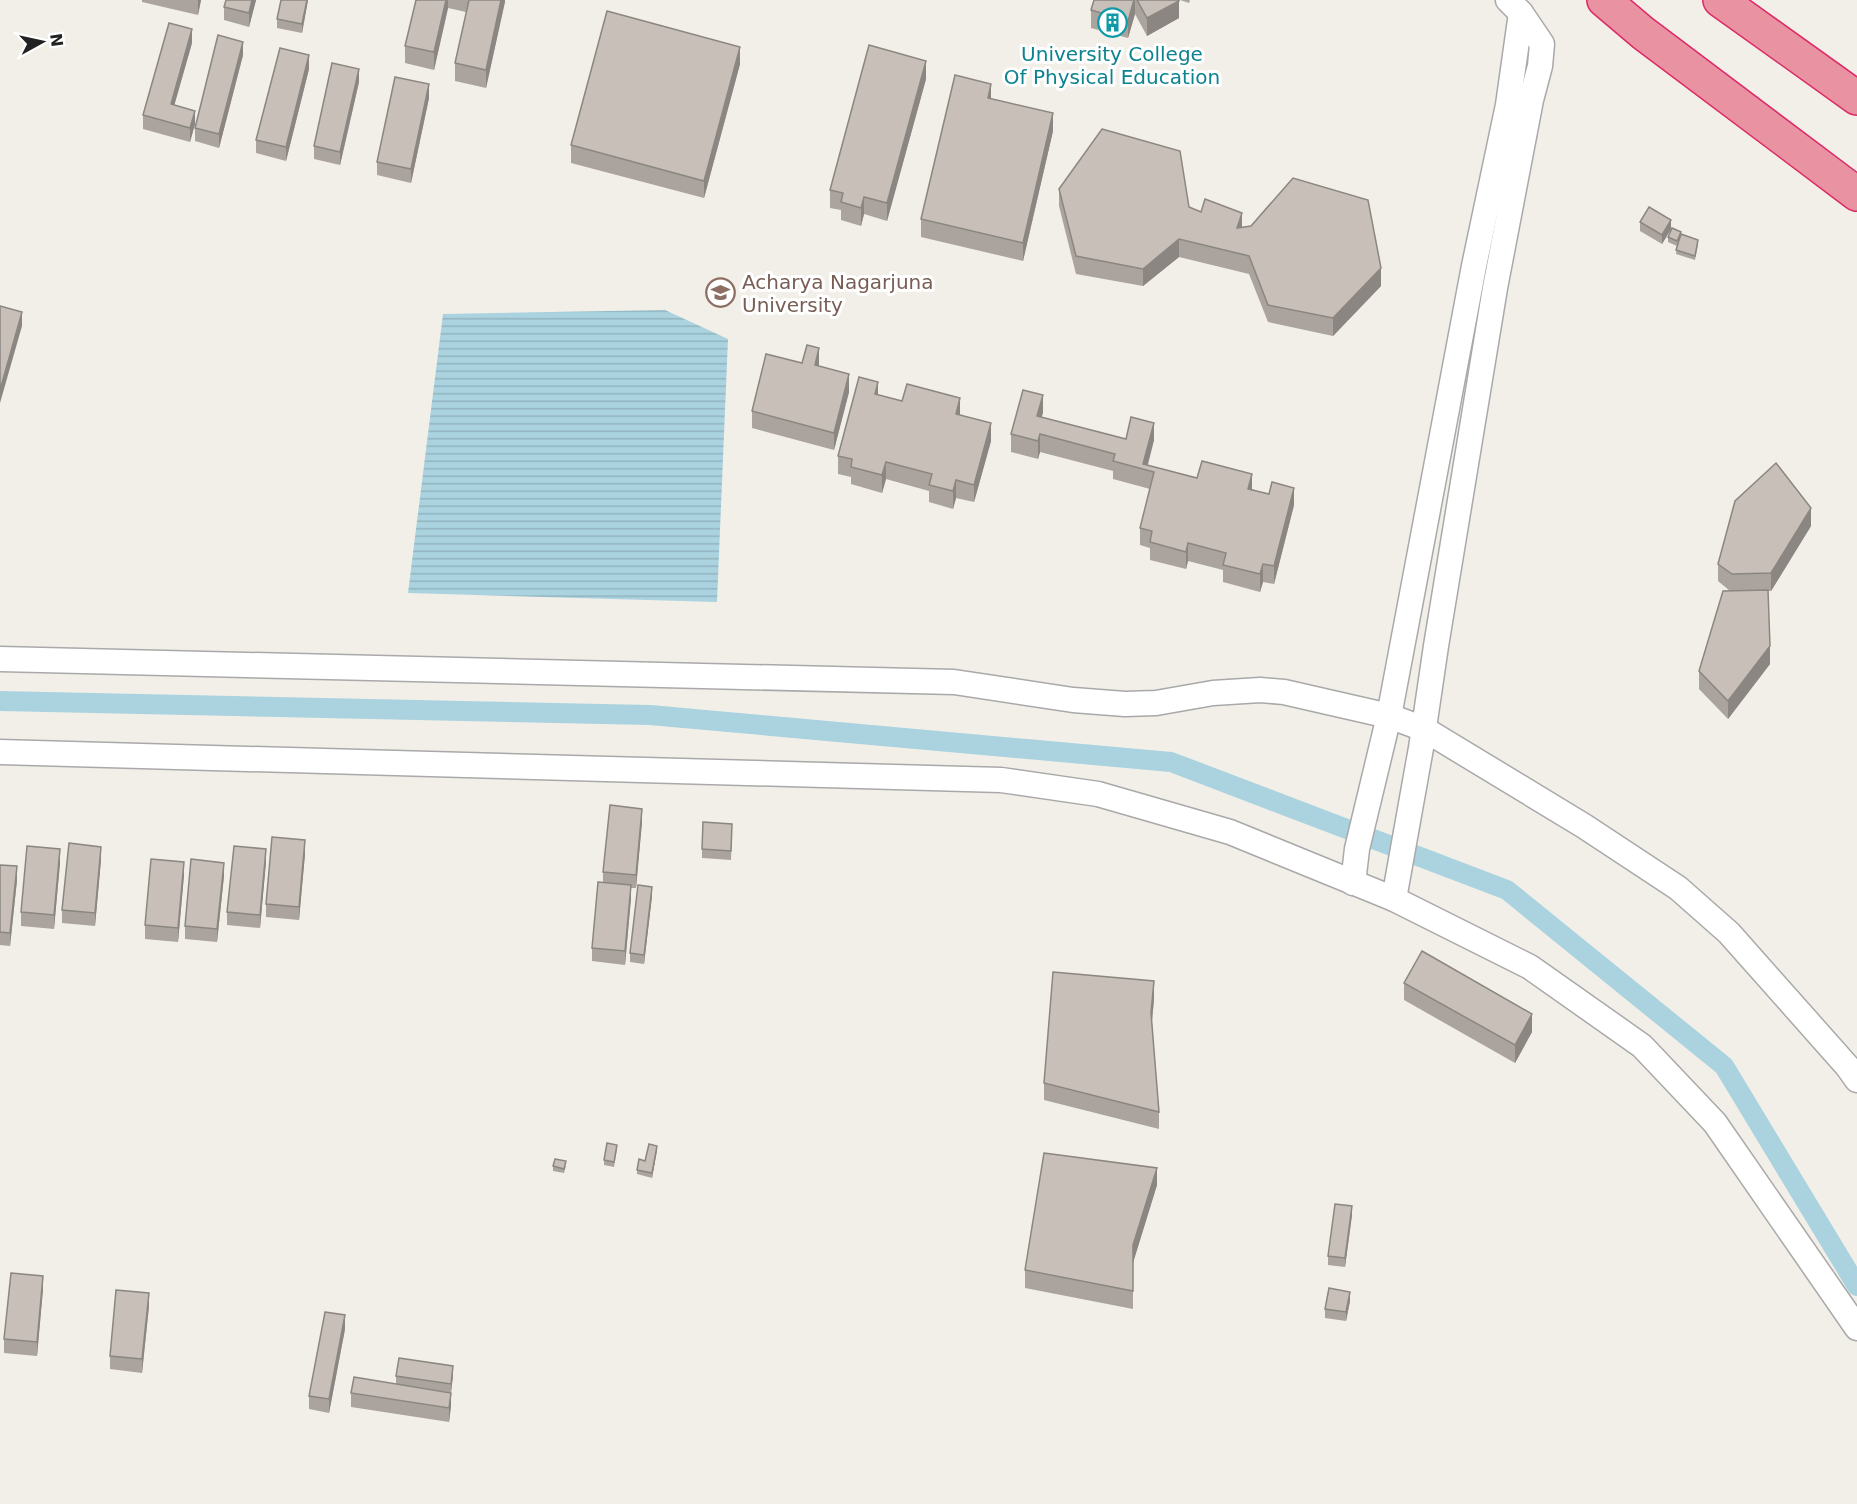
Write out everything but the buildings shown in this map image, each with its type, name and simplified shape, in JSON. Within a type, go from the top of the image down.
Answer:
[{"type":"highway","points":[[1604,0],[1643,33],[1857,194]]},
{"type":"highway","points":[[1720,0],[1857,98]]},
{"type":"street","points":[[1353,883],[1357,849],[1387,726],[1474,266],[1508,105],[1515,7]]},
{"type":"street","points":[[1394,899],[1423,739],[1436,646],[1496,288],[1525,131],[1540,66],[1542,44],[1515,7]]},
{"type":"street","points":[[0,659],[954,682],[1073,700],[1125,704],[1156,703],[1213,693],[1260,690],[1284,692],[1423,739],[1584,826],[1678,888],[1729,933],[1857,1080]]},
{"type":"street","points":[[0,752],[1001,780],[1098,794],[1230,832],[1394,899],[1530,967],[1642,1046],[1715,1124],[1857,1329]]},
{"type":"water","points":[[665,310],[728,339],[717,602],[408,593],[443,314]]},
{"type":"waterway","points":[[0,701],[650,715],[1171,762],[1507,890],[1724,1066],[1857,1286]]},
{"type":"place","name":"University College Of Physical Education","points":[[1112,23]]},
{"type":"place","name":"Acharya Nagarjuna University","points":[[721,293]]}]
